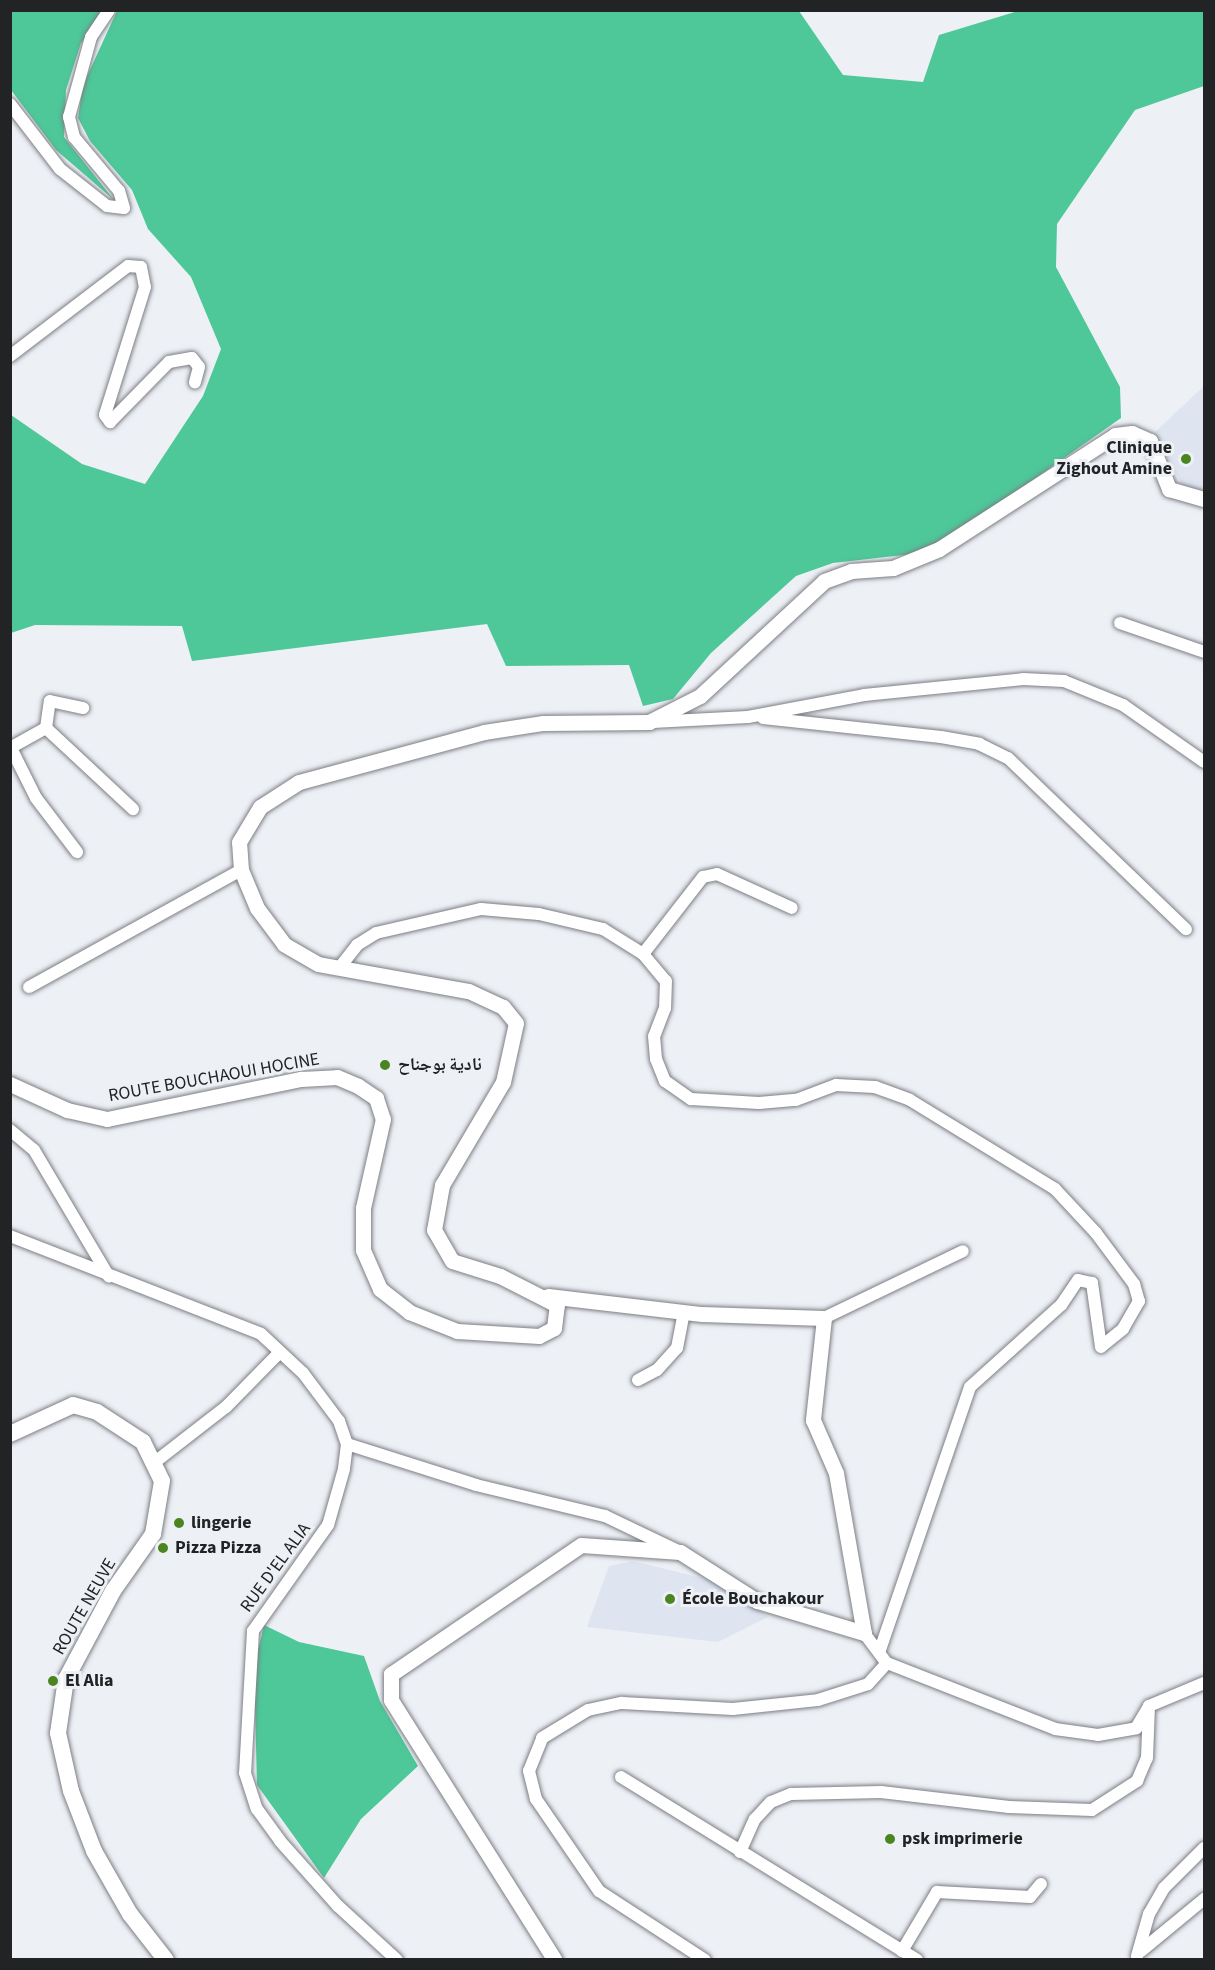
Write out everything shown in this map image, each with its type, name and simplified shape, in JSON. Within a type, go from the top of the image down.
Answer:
[{"type":"main road","name":"ROUTE NEUVE","points":[[10,1434],[73,1405],[97,1412],[143,1442],[155,1462],[162,1481],[162,1509],[153,1534],[113,1591],[66,1679],[58,1733],[71,1791],[94,1851],[130,1914],[166,1959]]},
{"type":"street","points":[[10,104],[60,169],[107,206],[124,208],[119,191],[75,137],[69,117],[91,37],[109,10]]},
{"type":"street","points":[[10,356],[128,266],[141,267],[145,287],[105,414],[110,422],[169,362],[192,358],[199,367],[195,382]]},
{"type":"street","points":[[649,722],[700,696],[824,581],[851,572],[893,568],[939,549],[1115,435],[1132,433],[1150,441],[1169,489],[1204,499]]},
{"type":"street","points":[[1120,623],[1204,652]]},
{"type":"street","points":[[963,1251],[824,1318],[684,1312],[548,1296],[452,1261],[434,1230],[442,1185],[503,1082],[516,1023],[503,1007],[468,991],[318,964],[284,944],[256,908],[241,870],[239,842],[260,807],[299,782],[484,732],[543,723],[649,722],[748,717],[864,696],[1023,679],[1064,681],[1123,705],[1204,762]]},
{"type":"street","points":[[46,728],[50,701],[83,708]]},
{"type":"street","points":[[748,717],[941,736],[979,744],[1008,758],[1186,929]]},
{"type":"street","points":[[46,728],[11,748],[36,798],[77,852]]},
{"type":"street","points":[[46,728],[133,809]]},
{"type":"street","points":[[29,987],[110,937],[241,870]]},
{"type":"street","points":[[643,954],[703,877],[717,874],[792,908]]},
{"type":"street","points":[[340,967],[357,945],[376,933],[481,909],[539,914],[603,929],[643,954],[666,981],[665,1008],[654,1036],[656,1059],[665,1081],[691,1100],[796,1100],[836,1085],[874,1087],[910,1100],[1055,1190],[1134,1284],[1139,1301],[1123,1329],[1101,1347],[1092,1283],[1078,1280],[1061,1305],[970,1387],[880,1650]]},
{"type":"street","name":"ROUTE BOUCHAOUI HOCINE","points":[[10,1084],[67,1110],[107,1119],[254,1087],[337,1077],[376,1098],[383,1119],[363,1208],[363,1250],[380,1289],[409,1312],[438,1323],[503,1336],[539,1336],[554,1328],[557,1305],[548,1296]]},
{"type":"street","points":[[10,1130],[34,1150],[109,1277]]},
{"type":"street","points":[[10,1236],[109,1277],[261,1334],[280,1352],[339,1421],[347,1444],[476,1485],[605,1516],[680,1552],[758,1601],[864,1634],[880,1650],[887,1663],[1055,1729],[1098,1735],[1136,1728],[1149,1706],[1204,1683]]},
{"type":"street","points":[[638,1380],[657,1370],[677,1348],[684,1312]]},
{"type":"street","points":[[824,1318],[813,1420],[836,1473],[864,1634]]},
{"type":"street","points":[[155,1462],[226,1407],[280,1352]]},
{"type":"street","name":"RUE D'EL ALIA","points":[[347,1444],[328,1525],[253,1631],[245,1773],[257,1809],[280,1841],[338,1906],[397,1959]]},
{"type":"street","points":[[555,1959],[391,1700],[391,1674],[582,1545],[680,1552]]},
{"type":"street","points":[[705,1959],[599,1891],[536,1799],[529,1771],[542,1737],[588,1710],[621,1703],[733,1708],[818,1700],[868,1684],[887,1663]]},
{"type":"street","points":[[740,1851],[755,1820],[771,1802],[791,1794],[881,1792],[1009,1807],[1092,1810],[1137,1781],[1147,1758],[1149,1706]]},
{"type":"street","points":[[621,1778],[916,1959]]},
{"type":"street","points":[[1136,1958],[1149,1914],[1164,1888],[1204,1848]]},
{"type":"street","points":[[902,1951],[937,1892],[1030,1897],[1041,1884]]},
{"type":"street","points":[[1136,1958],[1204,1899]]},
{"type":"shaded area","name":"Clinique Zighout Amine","points":[[1204,386],[1204,490],[1182,485],[1154,433]]},
{"type":"shaded area","name":"École Bouchakour","points":[[633,1561],[718,1582],[768,1617],[718,1642],[587,1627],[609,1566]]},
{"type":"green space","points":[[10,11],[104,11],[81,43],[66,90],[64,137],[114,200],[56,150],[11,90]]},
{"type":"green space","points":[[117,11],[799,11],[843,75],[923,82],[939,35],[1018,11],[1204,11],[1204,86],[1135,110],[1057,224],[1056,267],[1120,387],[1121,418],[930,552],[833,563],[796,576],[711,653],[673,699],[643,706],[629,665],[506,666],[487,624],[192,661],[182,626],[35,625],[11,633],[11,415],[82,464],[145,484],[203,396],[221,349],[191,277],[148,229],[132,190],[90,141],[78,118],[83,85]]},
{"type":"green space","points":[[264,1625],[299,1642],[364,1656],[380,1701],[418,1766],[361,1819],[324,1878],[257,1785],[254,1667]]},
{"type":"place","name":"Clinique Zighout Amine","points":[[1186,459]]},
{"type":"place","name":"نادية بوجناح","points":[[385,1065]]},
{"type":"place","name":"lingerie","points":[[179,1523]]},
{"type":"place","name":"Pizza Pizza","points":[[163,1548]]},
{"type":"place","name":"École Bouchakour","points":[[670,1599]]},
{"type":"place","name":"El Alia","points":[[53,1681]]},
{"type":"place","name":"psk imprimerie","points":[[890,1839]]}]
